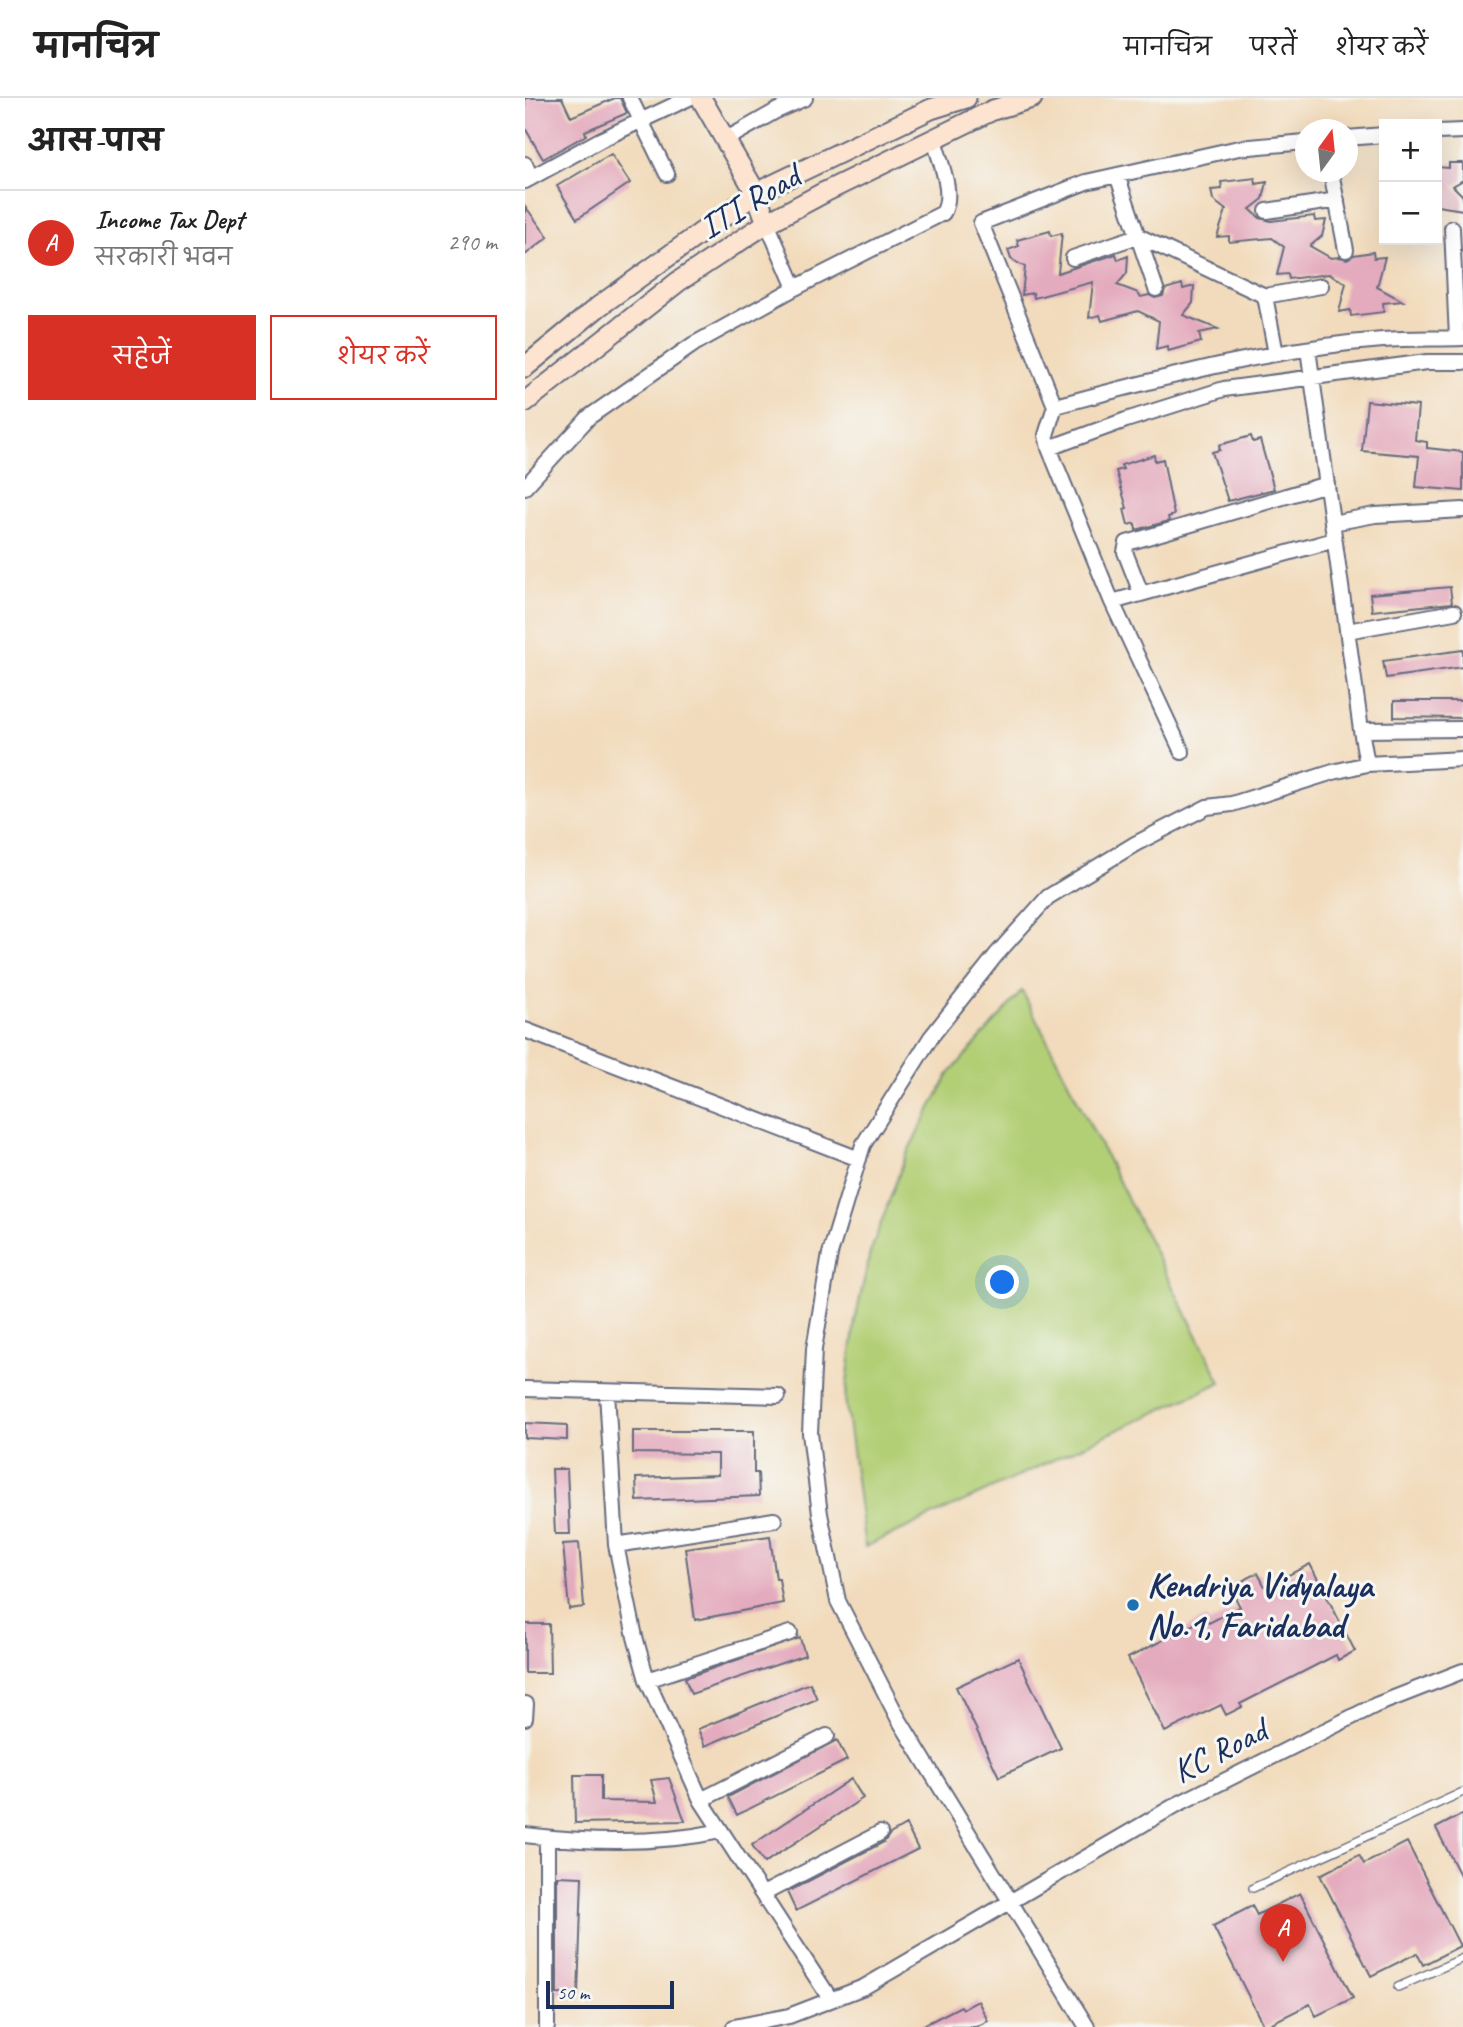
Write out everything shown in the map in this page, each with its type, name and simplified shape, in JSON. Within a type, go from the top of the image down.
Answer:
[{"type":"street","points":[[631,98],[667,174]]},
{"type":"street","points":[[525,164],[528,179],[689,98]]},
{"type":"street","points":[[701,98],[756,193],[795,288]]},
{"type":"street","points":[[725,140],[805,98]]},
{"type":"street","name":"ITI Road","points":[[525,367],[598,307],[756,193],[931,109],[966,98]]},
{"type":"street","name":"ITI Road","points":[[525,402],[679,281],[767,223],[992,110],[1032,98]]},
{"type":"street","points":[[1442,132],[1463,131]]},
{"type":"street","points":[[1358,137],[1379,135]]},
{"type":"street","points":[[525,487],[589,417],[694,344],[795,288],[943,213],[947,190],[934,139]]},
{"type":"street","points":[[1182,752],[1112,602],[1049,448],[1047,435],[1055,406],[981,223],[1086,182],[1239,148],[1295,143]]},
{"type":"street","points":[[1117,175],[1156,289]]},
{"type":"street","points":[[1333,182],[1346,250]]},
{"type":"street","points":[[1267,211],[1337,200]]},
{"type":"street","points":[[1055,406],[1276,354],[1383,340],[1460,338],[1458,270],[1452,228]]},
{"type":"street","points":[[1073,258],[1138,236],[1265,296],[1321,286]]},
{"type":"street","points":[[1265,296],[1276,354]]},
{"type":"street","points":[[1308,349],[1367,764]]},
{"type":"street","points":[[1049,448],[1224,389],[1427,362],[1463,362]]},
{"type":"street","points":[[1141,593],[1125,552],[1127,543],[1327,484]]},
{"type":"street","points":[[1332,523],[1374,515],[1463,510]]},
{"type":"street","points":[[1112,602],[1334,540]]},
{"type":"street","points":[[1347,631],[1454,612]]},
{"type":"street","points":[[1361,730],[1463,729]]},
{"type":"street","points":[[1087,2027],[898,1718],[838,1601],[820,1514],[810,1433],[814,1349],[830,1254],[863,1145],[930,1037],[996,955],[1048,897],[1135,844],[1207,807],[1232,804],[1367,764],[1463,759]]},
{"type":"street","points":[[525,1030],[859,1159]]},
{"type":"street","points":[[525,1390],[778,1396]]},
{"type":"street","points":[[607,1392],[616,1545],[647,1680],[701,1800],[831,2000]]},
{"type":"street","points":[[616,1545],[774,1520]]},
{"type":"street","points":[[647,1680],[790,1633]]},
{"type":"street","name":"KC Road","points":[[734,2027],[789,2016],[864,1987],[1176,1805],[1376,1705],[1463,1671]]},
{"type":"street","points":[[701,1800],[827,1736]]},
{"type":"street","points":[[525,1835],[631,1842],[686,1839],[721,1831]]},
{"type":"street","points":[[763,1895],[880,1833]]},
{"type":"street","points":[[547,1838],[547,2027]]},
{"type":"lane","points":[[1254,1888],[1463,1792]]},
{"type":"lane","points":[[1398,1987],[1463,1958]]},
{"type":"green space","points":[[1022,991],[1221,1382],[865,1547],[845,1398],[855,1321],[870,1253],[906,1155],[949,1074]]},
{"type":"building","points":[[525,98],[562,98],[571,117],[620,98],[627,113],[585,131],[586,135],[543,159],[525,128]]},
{"type":"building","points":[[611,154],[630,183],[577,219],[557,186]]},
{"type":"building","points":[[1449,163],[1463,163],[1463,180],[1453,186],[1463,196],[1463,210],[1442,207],[1442,167],[1449,168]]},
{"type":"building","points":[[1255,178],[1256,184],[1267,182],[1263,199],[1250,209],[1260,218],[1271,221],[1314,216],[1315,221],[1326,220],[1322,236],[1310,246],[1331,258],[1347,259],[1373,252],[1374,258],[1385,257],[1377,287],[1403,301],[1383,303],[1384,312],[1351,316],[1350,310],[1339,312],[1346,283],[1329,274],[1289,279],[1288,274],[1277,275],[1284,247],[1272,238],[1229,242],[1229,236],[1217,237],[1226,210],[1213,200],[1211,190],[1222,189],[1221,182]]},
{"type":"building","points":[[525,206],[548,237],[525,255]]},
{"type":"building","points":[[1050,231],[1051,236],[1062,233],[1058,273],[1116,254],[1118,260],[1128,256],[1127,273],[1117,285],[1136,292],[1141,297],[1149,295],[1155,298],[1163,296],[1165,289],[1182,284],[1183,289],[1194,286],[1193,303],[1183,315],[1218,329],[1199,333],[1201,342],[1168,351],[1167,346],[1156,349],[1159,321],[1138,311],[1102,321],[1100,315],[1089,318],[1093,282],[1034,298],[1033,293],[1022,295],[1025,267],[1011,259],[1008,250],[1019,246],[1017,240]]},
{"type":"building","points":[[1367,401],[1418,406],[1415,440],[1427,442],[1427,448],[1463,452],[1463,491],[1416,487],[1419,456],[1362,451]]},
{"type":"building","points":[[1251,436],[1253,442],[1260,440],[1274,489],[1228,501],[1212,452],[1220,450],[1219,445]]},
{"type":"building","points":[[1154,455],[1155,461],[1163,459],[1174,515],[1168,517],[1169,521],[1136,530],[1135,523],[1128,525],[1124,509],[1127,508],[1116,471],[1123,469],[1121,465]]},
{"type":"building","points":[[1450,587],[1452,603],[1372,611],[1370,594]]},
{"type":"building","points":[[1463,650],[1463,667],[1386,678],[1383,661]]},
{"type":"building","points":[[1394,701],[1463,701],[1463,718],[1394,717]]},
{"type":"building","points":[[525,1423],[567,1425],[567,1440],[525,1438]]},
{"type":"building","points":[[633,1431],[754,1431],[754,1473],[758,1473],[759,1496],[637,1501],[636,1478],[718,1475],[718,1454],[633,1453]]},
{"type":"building","points":[[552,1469],[567,1469],[570,1534],[555,1534]]},
{"type":"building","points":[[770,1536],[776,1579],[779,1579],[783,1603],[695,1620],[685,1548]]},
{"type":"building","points":[[579,1543],[584,1607],[569,1609],[563,1544]]},
{"type":"building","points":[[1310,1564],[1355,1651],[1338,1660],[1336,1655],[1240,1704],[1242,1707],[1226,1715],[1221,1705],[1165,1732],[1128,1658],[1206,1618],[1209,1623],[1240,1607],[1230,1587],[1258,1573],[1265,1587]]},
{"type":"building","points":[[525,1624],[549,1624],[550,1673],[525,1673]]},
{"type":"building","points":[[800,1638],[805,1655],[691,1694],[685,1678]]},
{"type":"building","points":[[1018,1658],[1061,1748],[999,1777],[956,1687]]},
{"type":"building","points":[[810,1683],[817,1699],[705,1746],[698,1729]]},
{"type":"building","points":[[837,1740],[847,1760],[737,1815],[728,1797]]},
{"type":"building","points":[[574,1775],[601,1775],[601,1801],[657,1802],[651,1780],[669,1778],[685,1821],[575,1823]]},
{"type":"building","points":[[851,1779],[863,1798],[764,1863],[752,1845]]},
{"type":"building","points":[[1463,1814],[1463,1881],[1436,1828]]},
{"type":"building","points":[[906,1825],[918,1849],[796,1911],[787,1892],[884,1842],[890,1834]]},
{"type":"building","points":[[1407,1842],[1460,1946],[1423,1965],[1417,1953],[1371,1976],[1320,1875],[1359,1855],[1364,1864]]},
{"type":"building","points":[[557,1876],[582,1877],[578,1995],[557,1994]]},
{"type":"building","points":[[1300,1893],[1353,1998],[1316,2016],[1310,2004],[1264,2027],[1213,1926],[1252,1906],[1257,1915]]},
{"type":"building","points":[[978,2001],[988,2021],[976,2027],[920,2027],[961,2006],[963,2009]]},
{"type":"place","name":"Kendriya Vidyalaya No.1, Faridabad","points":[[1133,1605]]},
{"type":"place","name":"Income Tax Dept","points":[[1283,1962]]}]
